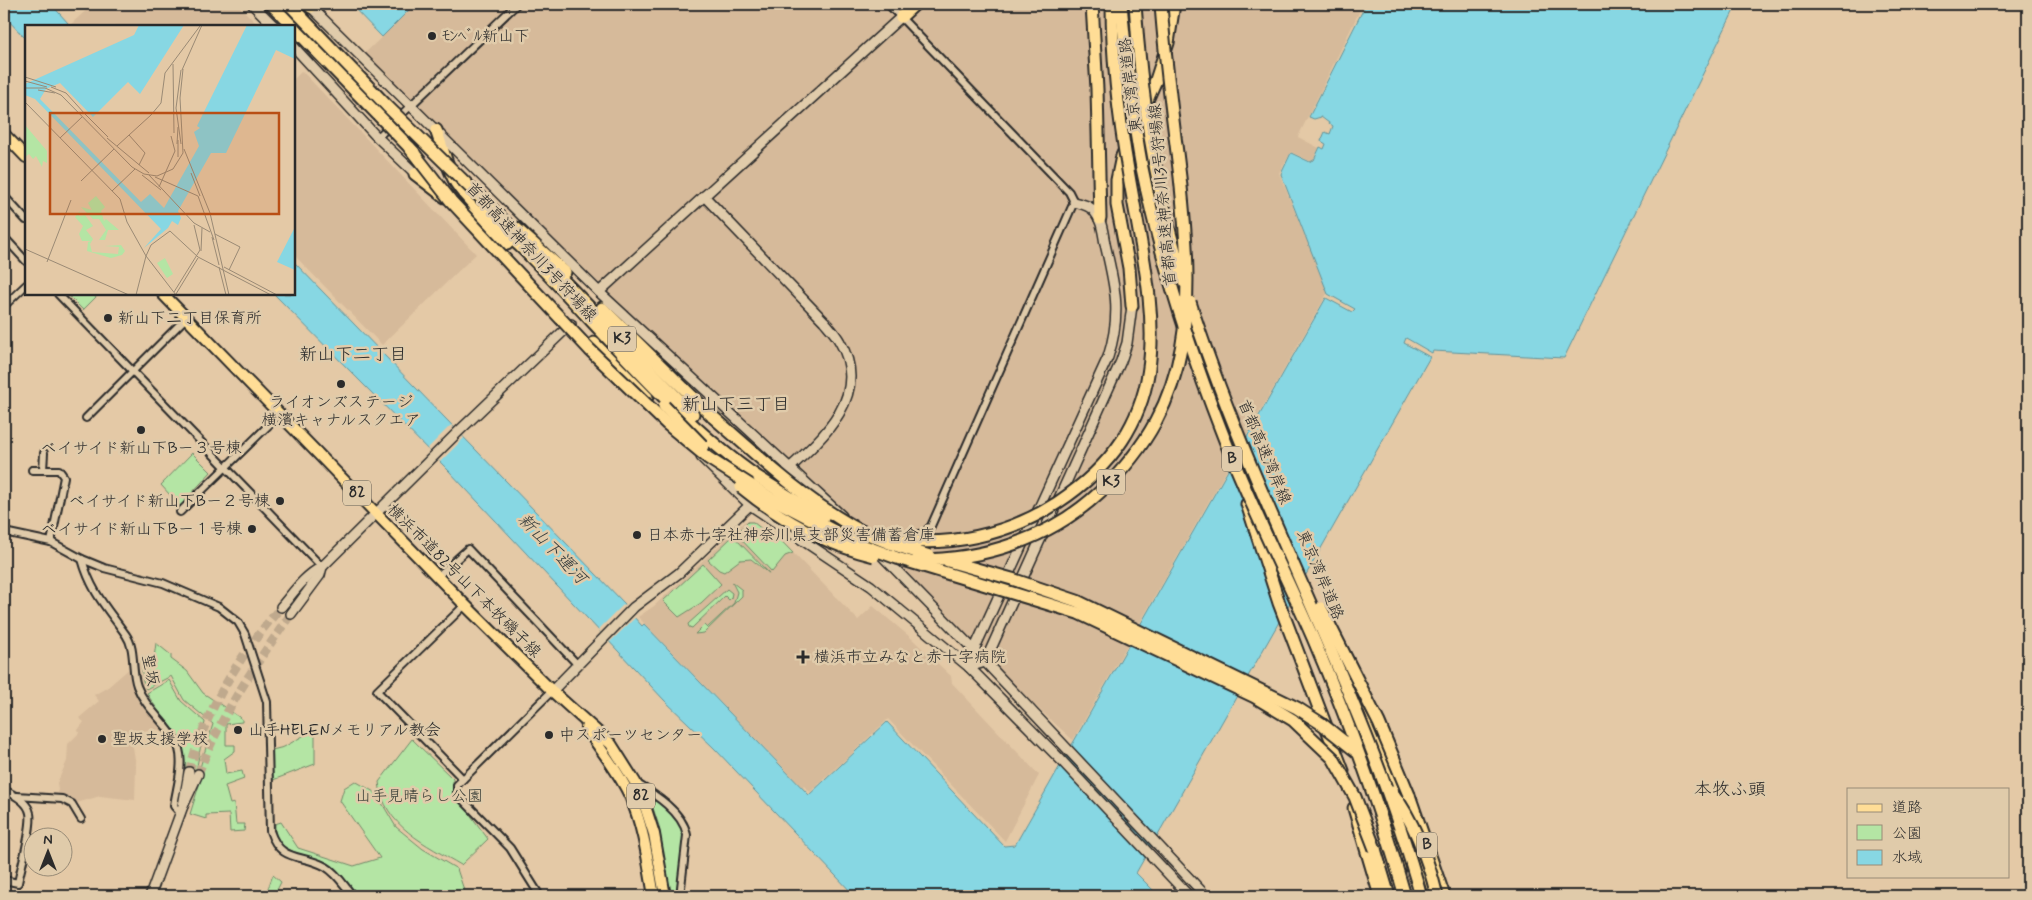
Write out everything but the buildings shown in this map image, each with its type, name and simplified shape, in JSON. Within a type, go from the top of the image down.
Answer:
[{"type":"highway","name":"首都高速神奈川3号狩場線","points":[[271,4],[291,25]]},
{"type":"highway","name":"首都高速神奈川3号狩場線","points":[[289,4],[387,106],[759,478],[814,513],[849,529],[881,538],[937,542],[990,534],[1024,521],[1068,495],[1084,484],[1108,458],[1126,433],[1140,404],[1149,374],[1153,340],[1151,301],[1121,125],[1112,36],[1112,4]]},
{"type":"highway","points":[[901,17],[915,4]]},
{"type":"highway","points":[[1092,4],[1097,89],[1100,218]]},
{"type":"highway","name":"首都高速湾岸線","points":[[1121,4],[1136,132],[1158,237],[1183,323],[1234,462],[1335,691],[1379,807],[1404,896]]},
{"type":"highway","name":"首都高速湾岸線","points":[[1135,4],[1149,130],[1179,264],[1223,395],[1367,736],[1392,805],[1421,896]]},
{"type":"highway","name":"東京湾岸道路","points":[[1135,4],[1153,137],[1165,197],[1184,273],[1229,402],[1372,743],[1416,896]]},
{"type":"highway","name":"東京湾岸道路","points":[[1135,4],[1137,66],[1148,138],[1159,198],[1179,275],[1224,404],[1361,728],[1410,896]]},
{"type":"highway","name":"首都高速神奈川3号狩場線","points":[[295,29],[674,426],[728,477],[770,509],[826,541],[873,556],[913,560],[973,556],[1009,547],[1065,520],[1093,500],[1134,456],[1160,412],[1173,383],[1184,342],[1188,299],[1186,242],[1160,4]]},
{"type":"highway","points":[[1132,306],[1129,268],[1116,192],[1119,167],[1156,80],[1168,43],[1174,4]]},
{"type":"highway","name":"K3","points":[[436,130],[456,182],[486,217],[523,248],[668,401],[716,446],[759,478]]},
{"type":"highway","name":"K3","points":[[409,147],[445,195],[590,350],[667,424],[708,458],[740,480],[813,522],[859,544],[905,561],[1042,600],[1105,624],[1255,697],[1293,720],[1332,758],[1346,778],[1365,820],[1389,896]]},
{"type":"highway","name":"K3","points":[[415,174],[516,253],[720,464],[770,509]]},
{"type":"highway","name":"K3","points":[[484,201],[543,249],[713,417],[776,472],[852,526],[898,547],[1012,579],[1077,601],[1263,691],[1322,724],[1370,765],[1396,797],[1420,843],[1437,896]]},
{"type":"highway","name":"B","points":[[1234,462],[1279,603],[1336,749],[1380,896]]},
{"type":"highway","name":"B","points":[[1287,547],[1338,640],[1393,756],[1424,835],[1444,896]]},
{"type":"highway","points":[[1335,651],[1357,696],[1384,760],[1428,896]]},
{"type":"highway","points":[[1351,797],[1351,816],[1375,896]]},
{"type":"highway","points":[[1390,823],[1404,896]]},
{"type":"main road","points":[[4,137],[25,156]]},
{"type":"main road","name":"横浜市道82号山下本牧磯子線","points":[[163,295],[552,691],[611,744],[635,782],[654,834],[664,896]]},
{"type":"main road","name":"横浜市道82号山下本牧磯子線","points":[[578,716],[616,770],[629,795],[646,849],[654,896]]},
{"type":"street","points":[[252,4],[273,25]]},
{"type":"street","points":[[378,137],[516,4]]},
{"type":"street","points":[[888,4],[1069,192],[1074,202],[1088,206],[1100,218],[1118,304],[1114,339],[1104,366],[974,650],[969,667]]},
{"type":"street","points":[[295,25],[310,5],[599,292],[790,467],[876,549],[1206,896]]},
{"type":"street","points":[[599,292],[901,17]]},
{"type":"street","points":[[295,48],[378,137],[571,324],[750,505],[871,586],[969,667],[1061,760],[1189,896]]},
{"type":"street","points":[[4,196],[25,219]]},
{"type":"street","points":[[540,896],[510,848],[457,794],[457,785],[630,610],[678,573],[828,430],[840,414],[850,380],[848,360],[840,341],[824,321],[704,196]]},
{"type":"street","points":[[876,549],[890,539],[920,534],[931,526],[1074,202]]},
{"type":"street","points":[[4,238],[25,260]]},
{"type":"street","points":[[5,305],[25,286]]},
{"type":"street","points":[[59,295],[322,567]]},
{"type":"street","points":[[969,667],[985,662],[1121,361],[1129,334],[1132,306]]},
{"type":"street","points":[[86,418],[186,318]]},
{"type":"street","points":[[281,607],[314,571],[322,567],[433,456],[571,324]]},
{"type":"street","points":[[180,512],[280,414]]},
{"type":"street","points":[[43,470],[44,454]]},
{"type":"street","points":[[32,470],[59,470],[64,477],[51,542]]},
{"type":"street","points":[[4,532],[51,542],[82,559],[119,573],[163,583],[219,607],[242,626],[267,702],[270,831],[274,840],[286,855],[327,867],[353,896]]},
{"type":"street","points":[[438,576],[468,549],[577,664]]},
{"type":"street","name":"聖坂","points":[[82,559],[93,590],[131,646],[136,683],[141,695],[179,750],[180,762],[174,806],[182,810]]},
{"type":"street","points":[[291,614],[320,575],[322,567]]},
{"type":"street","points":[[463,779],[378,691],[466,604]]},
{"type":"street","points":[[150,896],[182,810],[193,773]]},
{"type":"street","points":[[635,782],[654,794],[683,822],[686,828],[687,835],[680,896]]},
{"type":"street","points":[[4,790],[16,796],[28,808],[30,820],[18,883],[4,880]]},
{"type":"street","points":[[16,796],[62,799],[72,804],[81,819]]},
{"type":"shaded area","points":[[93,4],[237,4],[258,25],[70,25]]},
{"type":"shaded area","points":[[416,4],[1363,4],[1298,137],[1319,148],[1313,160],[1310,161],[1291,152],[1279,173],[1328,292],[1073,740],[974,650],[361,57]]},
{"type":"shaded area","points":[[302,71],[476,254],[382,345],[295,256],[295,78]]},
{"type":"shaded area","name":"横浜市立みなと赤十字病院","points":[[745,521],[753,521],[763,529],[767,526],[858,620],[873,606],[910,637],[951,676],[952,683],[1039,775],[1005,841],[888,719],[809,794],[638,617],[654,606]]},
{"type":"shaded area","name":"聖坂支援学校","points":[[130,668],[134,690],[142,706],[162,730],[152,729],[131,734],[136,766],[135,800],[100,796],[77,803],[59,797],[57,783],[67,761],[68,744],[79,733],[78,730],[84,722],[79,718],[99,701],[94,695],[108,687]]},
{"type":"green space","points":[[68,295],[98,295],[83,310]]},
{"type":"green space","points":[[192,453],[211,472],[180,506],[161,485]]},
{"type":"green space","points":[[748,522],[753,522],[763,530],[767,526],[793,553],[785,556],[772,572],[736,534]]},
{"type":"green space","points":[[733,536],[770,574],[751,559],[740,560],[724,572],[708,560]]},
{"type":"green space","points":[[703,564],[721,584],[701,603],[679,617],[663,601]]},
{"type":"green space","points":[[732,582],[742,590],[742,596],[704,633],[695,634],[704,625],[707,628],[734,603],[737,592]]},
{"type":"green space","points":[[727,589],[732,593],[729,600],[725,596],[692,628],[689,627],[688,624]]},
{"type":"green space","points":[[156,643],[171,655],[171,659],[187,671],[203,693],[242,719],[242,722],[226,724],[226,745],[235,745],[235,751],[224,759],[226,774],[242,771],[244,779],[225,786],[230,804],[234,803],[236,824],[245,824],[244,831],[230,832],[229,814],[206,815],[206,819],[190,814],[202,776],[199,771],[213,724],[184,700],[171,676],[146,689],[143,681],[141,659],[154,658]]},
{"type":"green space","points":[[169,680],[181,701],[205,722],[196,772],[183,770],[184,758],[178,737],[147,693]]},
{"type":"green space","points":[[315,729],[315,764],[273,780],[272,750],[284,747]]},
{"type":"green space","name":"山手見晴らし公園","points":[[412,739],[453,779],[453,791],[488,839],[461,865],[421,842],[409,832],[389,811],[382,797],[379,782]]},
{"type":"green space","points":[[355,781],[376,793],[396,827],[423,849],[457,869],[466,896],[359,896],[342,875],[330,864],[294,852],[280,842],[276,835],[275,824],[281,822],[298,848],[354,866],[380,858],[340,801],[344,788]]},
{"type":"green space","points":[[647,790],[683,825],[685,838],[677,896],[670,896],[659,826]]},
{"type":"green space","points":[[273,875],[281,882],[274,896],[260,896],[267,891]]},
{"type":"water","points":[[4,4],[39,4],[45,9],[51,4],[68,23],[65,25],[25,25],[25,38],[4,16]]},
{"type":"water","points":[[350,4],[415,4],[382,37]]},
{"type":"water","name":"新山下運河","points":[[1366,4],[1737,4],[1564,358],[1433,351],[1432,353],[1406,338],[1404,343],[1430,357],[1136,873],[1159,896],[855,896],[714,748],[665,701],[449,471],[275,295],[295,295],[295,263],[625,604],[624,606],[642,626],[644,624],[809,795],[887,722],[1004,846],[1015,845],[1326,298],[1352,312],[1355,309],[1328,294],[1281,174],[1291,153],[1310,162],[1314,160],[1320,147],[1324,149],[1326,144],[1321,141],[1325,132],[1330,134],[1333,126],[1321,117],[1314,119],[1309,117]]},
{"type":"pier","points":[[451,425],[464,438],[440,462],[427,449]]},
{"type":"pier","points":[[624,604],[636,617],[610,642],[598,630]]},
{"type":"pier","points":[[850,754],[809,794],[803,787],[810,792]]},
{"type":"tunnel","points":[[189,772],[205,727],[226,684],[251,645],[281,607]]},
{"type":"tunnel","points":[[198,774],[228,711],[252,671],[291,614]]},
{"type":"place","name":"ﾓﾝﾍﾞﾙ新山下","points":[[432,36]]},
{"type":"place","name":"新山下二丁目保育所","points":[[108,318]]},
{"type":"place","name":"ライオンズステージ 横濱キャナルスクエア","points":[[341,384]]},
{"type":"place","name":"ベイサイド新山下Bー３号棟","points":[[141,430]]},
{"type":"place","name":"ベイサイド新山下Bー２号棟","points":[[280,501]]},
{"type":"place","name":"ベイサイド新山下Bー１号棟","points":[[252,529]]},
{"type":"place","name":"日本赤十字社神奈川県支部災害備蓄倉庫","points":[[637,535]]},
{"type":"place","name":"横浜市立みなと赤十字病院","points":[[803,657]]},
{"type":"place","name":"山手HELENメモリアル教会","points":[[238,730]]},
{"type":"place","name":"中スポーツセンター","points":[[549,735]]},
{"type":"place","name":"聖坂支援学校","points":[[102,739]]},
{"type":"district","name":"新山下二丁目","points":[[353,355]]},
{"type":"district","name":"新山下三丁目","points":[[736,405]]},
{"type":"district","name":"本牧ふ頭","points":[[1730,790]]}]
